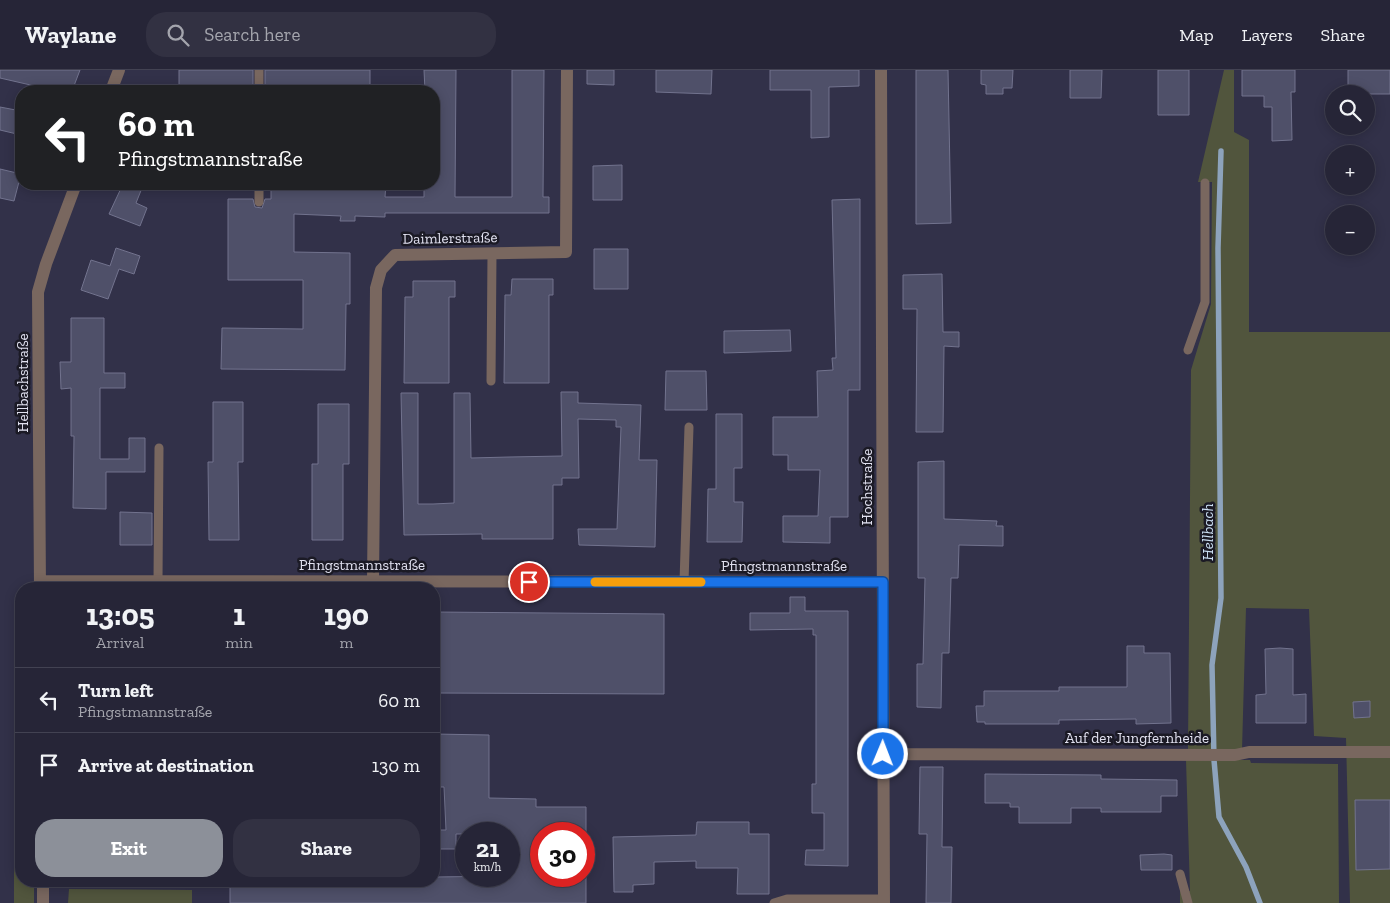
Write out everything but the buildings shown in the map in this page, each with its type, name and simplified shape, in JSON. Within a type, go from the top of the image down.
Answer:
[{"type":"street","points":[[113,85],[119,70]]},
{"type":"street","name":"Daimlerstraße","points":[[374,582],[376,288],[381,270],[395,256],[566,252],[567,70]]},
{"type":"street","name":"Hochstraße","points":[[881,70],[884,901]]},
{"type":"street","name":"Hellbachstraße","points":[[40,582],[38,292],[46,264],[74,190]]},
{"type":"street","name":"Pfingstmannstraße","points":[[128,582],[883,582]]},
{"type":"street","name":"Auf der Jungfernheide","points":[[883,754],[1235,755],[1249,752],[1390,752]]},
{"type":"street","points":[[43,887],[43,903]]},
{"type":"lane","points":[[259,70],[259,85]]},
{"type":"lane","points":[[1188,350],[1205,302],[1205,183]]},
{"type":"lane","points":[[259,190],[259,202]]},
{"type":"lane","points":[[491,381],[492,254]]},
{"type":"lane","points":[[684,582],[689,427]]},
{"type":"lane","points":[[158,581],[159,448]]},
{"type":"lane","points":[[1180,874],[1188,903]]},
{"type":"lane","points":[[774,903],[787,899],[884,901]]},
{"type":"green space","points":[[1224,70],[1234,70],[1234,132],[1249,140],[1249,332],[1390,332],[1390,903],[1350,903],[1346,738],[1314,736],[1309,609],[1246,608],[1242,750],[1188,749],[1191,370],[1211,304],[1212,182],[1198,182]]},
{"type":"green space","points":[[1186,760],[1250,760],[1251,763],[1338,764],[1339,903],[1180,903],[1180,890],[1190,891]]},
{"type":"green space","points":[[15,847],[15,887],[34,887],[34,903],[14,903]]},
{"type":"green space","points":[[69,889],[192,890],[192,903],[68,903]]},
{"type":"waterway","name":"Hellbach","points":[[1221,151],[1218,248],[1221,598],[1212,665],[1214,760],[1219,817],[1246,867],[1260,903]]},
{"type":"slow traffic","points":[[595,582],[701,582]]},
{"type":"route","points":[[529,582],[883,582],[883,754]]}]
